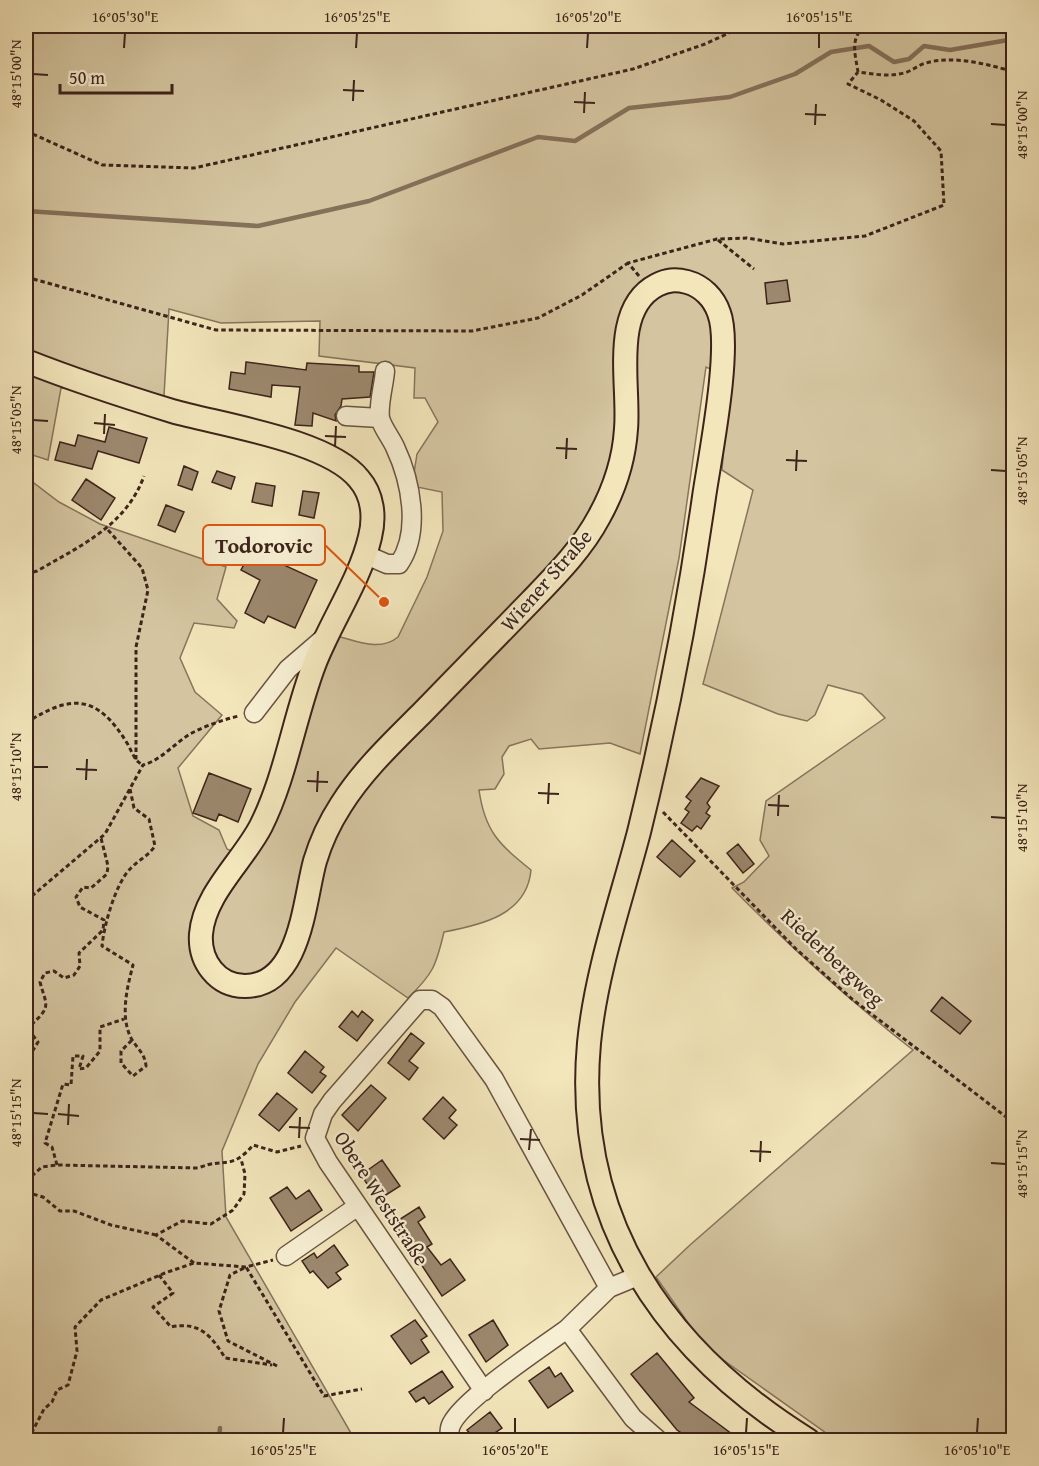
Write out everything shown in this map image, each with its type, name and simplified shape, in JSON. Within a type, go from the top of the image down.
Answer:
[{"type":"main road","points":[[650,289],[672,280],[691,283],[703,291],[719,312],[723,342],[694,564],[647,796],[594,1007],[588,1075],[590,1126],[600,1180],[614,1225],[638,1276],[674,1327],[720,1376],[764,1412],[808,1440]]},
{"type":"main road","name":"Wiener Straße","points":[[26,361],[163,408],[312,448],[338,460],[356,474],[370,499],[372,523],[364,554],[325,636],[306,686],[265,817],[204,920],[201,940],[203,956],[210,969],[230,984],[248,986],[263,983],[283,966],[295,945],[321,846],[346,796],[400,735],[557,574],[598,520],[611,494],[623,452],[627,414],[626,346],[629,321],[635,305],[650,289]]},
{"type":"street","points":[[364,554],[387,564],[399,564],[407,552],[412,520],[405,477],[396,449],[380,418],[385,371]]},
{"type":"street","points":[[346,416],[380,418]]},
{"type":"street","points":[[254,713],[288,669],[325,636]]},
{"type":"street","name":"Obere Weststraße","points":[[484,1391],[358,1206],[315,1138],[320,1121],[332,1101],[420,1000],[432,1000],[442,1007],[494,1079],[609,1288]]},
{"type":"street","points":[[286,1256],[358,1206]]},
{"type":"street","points":[[451,1440],[451,1425],[456,1416],[484,1391],[567,1329],[609,1288],[638,1276]]},
{"type":"street","points":[[567,1329],[633,1418],[658,1440]]},
{"type":"path","points":[[26,131],[102,165],[194,168],[633,69],[705,44],[744,26]]},
{"type":"path","points":[[26,277],[216,330],[472,331],[538,318],[582,295],[628,263],[717,239],[747,238],[783,244],[865,236],[944,205],[944,194],[941,151],[914,121],[881,99],[848,84],[858,72],[854,46],[855,34],[864,26]]},
{"type":"path","points":[[858,72],[882,75],[905,73],[926,63],[945,61],[980,63],[1014,72]]},
{"type":"path","points":[[717,239],[754,269]]},
{"type":"path","points":[[628,263],[650,289]]},
{"type":"path","points":[[26,574],[37,571],[108,530],[138,493],[144,476]]},
{"type":"path","points":[[108,530],[142,568],[148,590],[136,647],[136,762]]},
{"type":"path","points":[[26,723],[51,707],[69,702],[88,705],[107,715],[121,733],[136,762],[143,765],[155,761],[190,734],[224,719],[254,713]]},
{"type":"path","points":[[26,901],[100,838],[112,824],[143,765]]},
{"type":"path","points":[[26,1054],[32,1052],[38,1042],[31,1033],[32,1024],[45,1012],[47,1001],[40,982],[45,973],[54,971],[64,978],[74,975],[80,966],[79,953],[103,930],[119,886],[130,868],[148,855],[155,846],[149,819],[134,808],[130,789]]},
{"type":"path","name":"Riederbergweg","points":[[647,796],[796,949],[852,999],[1014,1122]]},
{"type":"path","points":[[100,838],[108,866],[107,874],[91,888],[83,886],[76,897],[80,907],[104,920],[102,946],[134,965],[124,1019],[132,1040],[145,1056],[146,1066],[134,1076],[121,1063],[121,1052],[132,1040]]},
{"type":"path","points":[[57,1165],[52,1147],[45,1143],[63,1084],[71,1085],[73,1056],[83,1056],[79,1069],[86,1068],[100,1051],[100,1027],[124,1019]]},
{"type":"path","points":[[26,1180],[42,1167],[57,1165],[198,1168],[212,1162],[228,1164],[241,1159],[253,1145],[277,1152],[298,1148],[315,1138]]},
{"type":"path","points":[[156,1235],[182,1221],[211,1224],[233,1210],[244,1194],[245,1174],[241,1159]]},
{"type":"path","points":[[26,1192],[43,1197],[60,1211],[74,1211],[102,1222],[156,1235],[194,1263]]},
{"type":"path","points":[[159,1275],[173,1293],[153,1307],[171,1327],[186,1324],[212,1337],[225,1359],[277,1366],[228,1341],[219,1311],[230,1275],[246,1267],[286,1256]]},
{"type":"path","points":[[28,1440],[57,1390],[68,1385],[77,1351],[75,1327],[101,1300],[194,1263],[246,1267]]},
{"type":"path","points":[[246,1267],[324,1396],[362,1389]]},
{"type":"shaded area","points":[[26,26],[1013,26],[1013,1440],[836,1440],[705,1347],[656,1277],[913,1050],[820,972],[732,888],[744,882],[769,856],[760,840],[766,801],[885,718],[862,694],[828,685],[815,715],[807,721],[778,714],[703,684],[753,490],[722,470],[729,377],[706,367],[679,558],[640,754],[610,743],[539,749],[531,739],[509,746],[502,757],[504,774],[495,789],[479,790],[485,817],[495,836],[531,870],[528,885],[521,898],[511,908],[487,921],[444,932],[432,969],[408,998],[336,948],[295,1002],[258,1064],[222,1151],[226,1217],[355,1440],[26,1440],[26,477],[59,502],[100,524],[226,567],[217,599],[237,621],[234,628],[194,623],[180,658],[195,692],[222,715],[178,768],[193,816],[219,830],[227,849],[236,853],[337,636],[376,645],[398,637],[427,577],[443,531],[442,492],[412,486],[417,454],[438,422],[425,398],[414,398],[415,368],[319,356],[320,321],[221,323],[169,309],[164,396],[161,399],[61,388],[48,460],[26,453]]},
{"type":"building","points":[[787,280],[790,301],[767,304],[765,283]]},
{"type":"building","points":[[246,362],[306,370],[307,363],[359,366],[359,372],[374,372],[370,397],[342,399],[341,406],[335,415],[336,421],[313,413],[312,426],[295,425],[300,387],[272,385],[271,397],[229,389],[231,372],[245,374]]},
{"type":"building","points":[[109,427],[147,438],[139,463],[98,451],[92,469],[55,460],[60,442],[75,446],[78,435],[105,442]]},
{"type":"building","points":[[184,466],[198,472],[192,490],[178,485]]},
{"type":"building","points":[[217,471],[235,477],[231,489],[212,482]]},
{"type":"building","points":[[86,479],[115,498],[101,520],[72,500]]},
{"type":"building","points":[[256,483],[275,486],[272,506],[252,502]]},
{"type":"building","points":[[303,491],[319,493],[314,518],[299,515]]},
{"type":"building","points":[[166,505],[184,512],[175,532],[158,525]]},
{"type":"building","points":[[258,538],[281,550],[275,561],[317,580],[295,628],[268,616],[264,623],[245,613],[260,580],[241,570]]},
{"type":"building","points":[[209,773],[251,789],[238,822],[219,814],[216,821],[193,813]]},
{"type":"building","points":[[701,778],[719,786],[707,803],[710,807],[706,813],[710,816],[701,829],[697,826],[692,831],[681,823],[689,812],[685,809],[691,801],[686,797]]},
{"type":"building","points":[[672,840],[695,861],[680,877],[657,857]]},
{"type":"building","points":[[738,844],[754,864],[743,873],[727,853]]},
{"type":"building","points":[[942,997],[971,1021],[960,1034],[931,1011]]},
{"type":"building","points":[[352,1011],[358,1017],[362,1011],[373,1020],[357,1041],[339,1027]]},
{"type":"building","points":[[411,1033],[424,1043],[409,1061],[418,1068],[409,1080],[388,1063]]},
{"type":"building","points":[[305,1051],[324,1067],[320,1072],[326,1076],[312,1093],[288,1073]]},
{"type":"building","points":[[371,1085],[386,1098],[358,1131],[342,1115]]},
{"type":"building","points":[[277,1093],[297,1109],[279,1131],[259,1115]]},
{"type":"building","points":[[443,1097],[456,1110],[449,1118],[457,1125],[444,1139],[423,1119]]},
{"type":"building","points":[[382,1160],[400,1186],[378,1200],[361,1175]]},
{"type":"building","points":[[287,1187],[296,1199],[309,1190],[322,1210],[291,1231],[270,1198]]},
{"type":"building","points":[[419,1207],[425,1217],[418,1222],[432,1244],[427,1247],[441,1265],[450,1259],[465,1280],[442,1296],[394,1223]]},
{"type":"building","points":[[334,1245],[348,1265],[336,1273],[341,1279],[328,1288],[313,1271],[310,1273],[302,1261],[314,1253],[317,1258]]},
{"type":"building","points":[[415,1320],[427,1336],[421,1340],[429,1352],[411,1364],[391,1336]]},
{"type":"building","points":[[493,1320],[508,1345],[486,1362],[469,1335]]},
{"type":"building","points":[[657,1353],[694,1398],[689,1402],[740,1440],[692,1440],[677,1430],[631,1374]]},
{"type":"building","points":[[549,1367],[555,1377],[561,1373],[573,1391],[548,1408],[529,1381]]},
{"type":"building","points":[[442,1371],[453,1387],[429,1404],[424,1397],[416,1402],[409,1392]]},
{"type":"building","points":[[490,1412],[502,1428],[492,1435],[492,1440],[475,1440],[467,1430]]},
{"type":"waterway","points":[[26,211],[258,226],[369,201],[538,137],[575,141],[629,108],[730,97],[795,74],[831,52],[869,46],[894,62],[909,59],[924,46],[950,50],[1014,39]]},
{"type":"waterway","points":[[219,1440],[220,1428]]},
{"type":"place","name":"Todorovic","points":[[384,602]]}]
